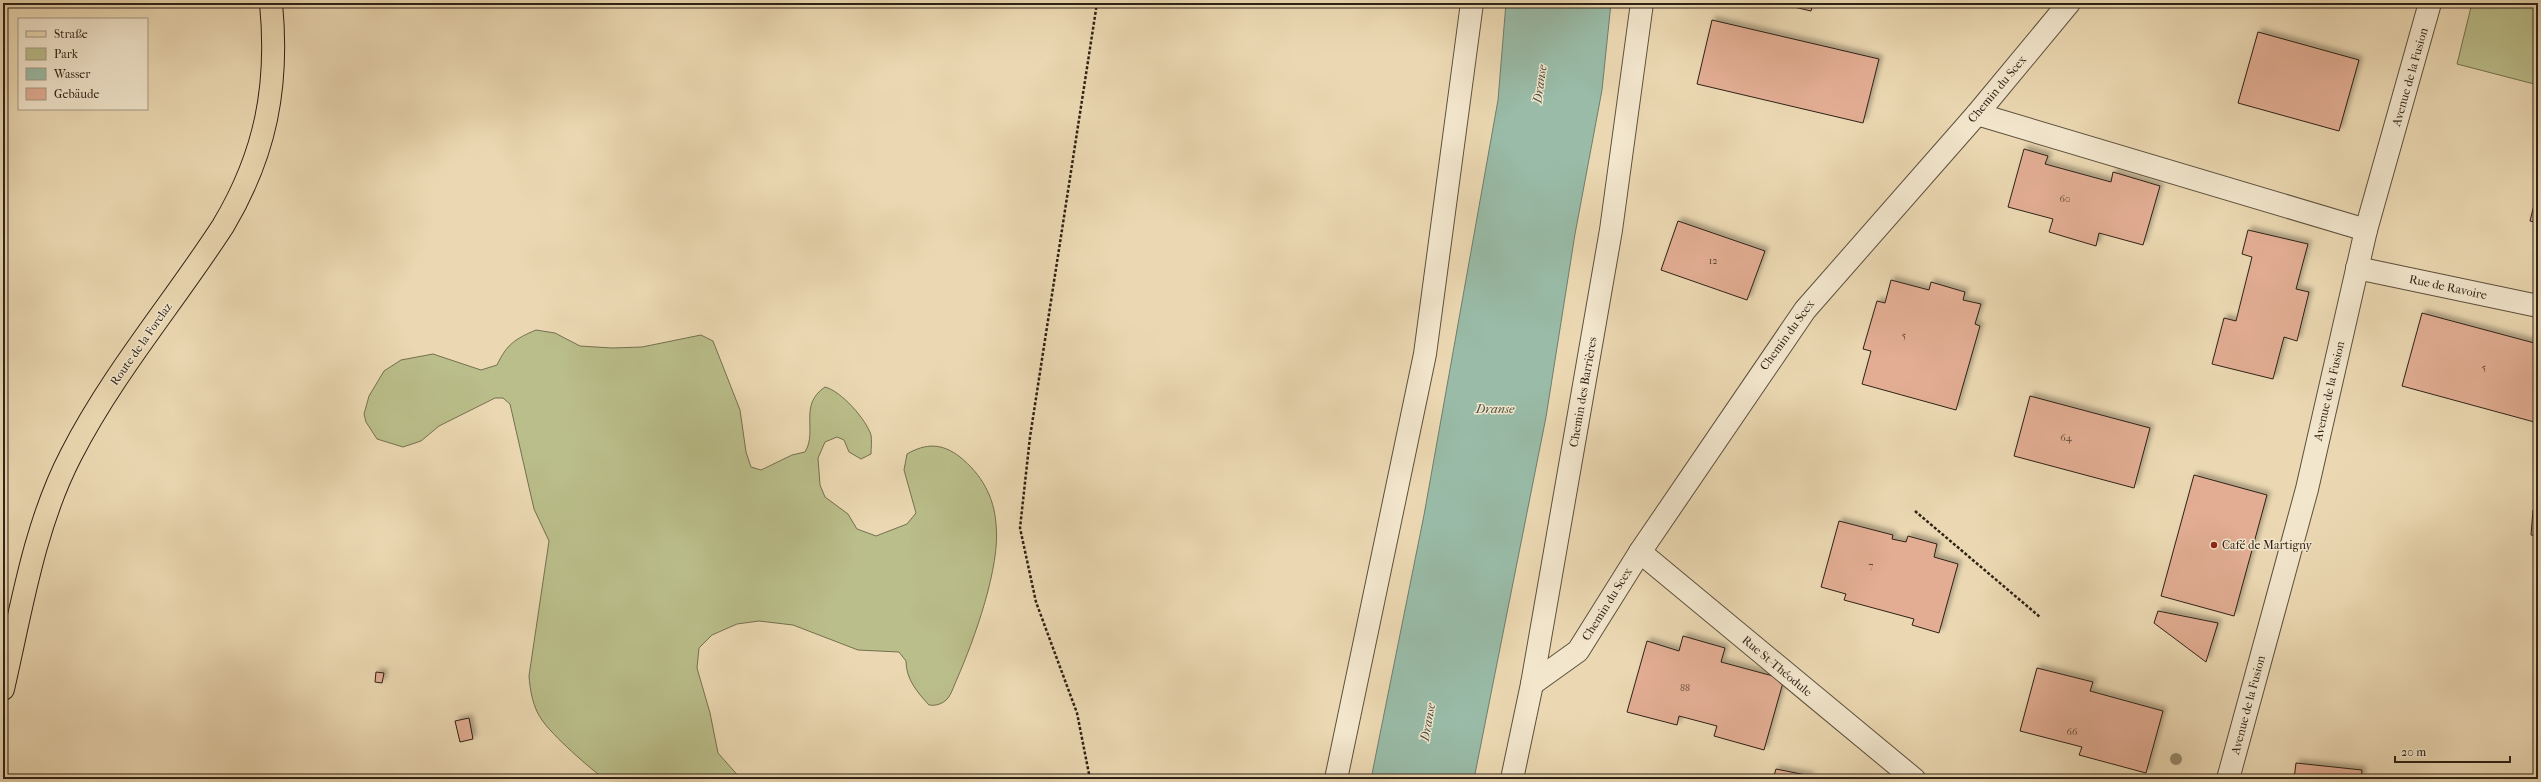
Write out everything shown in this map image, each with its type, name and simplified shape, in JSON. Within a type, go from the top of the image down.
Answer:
[{"type":"main road","name":"Route de la Forclaz","points":[[3,689],[38,542],[58,482],[71,455],[115,380],[223,226],[236,204],[257,157],[269,107],[273,80],[274,51],[271,3]]},
{"type":"street","points":[[1336,779],[1425,354],[1472,3]]},
{"type":"street","name":"Chemin des Barrières","points":[[1512,779],[1532,684],[1611,230],[1642,3]]},
{"type":"street","name":"Chemin du Scex","points":[[1532,684],[1578,651],[1640,552],[1805,310],[1977,114],[2069,3]]},
{"type":"street","name":"Avenue de la Fusion","points":[[2228,779],[2307,489],[2366,230],[2430,3]]},
{"type":"street","points":[[1977,114],[2366,230]]},
{"type":"street","name":"Rue de Ravoire","points":[[2357,268],[2538,306]]},
{"type":"street","name":"Rue St-Théodule","points":[[1640,552],[1914,779]]},
{"type":"path","points":[[1090,779],[1077,713],[1036,602],[1020,528],[1030,437],[1097,3]]},
{"type":"path","points":[[1915,511],[2040,617]]},
{"type":"green space","points":[[2472,3],[2538,3],[2538,85],[2457,64]]},
{"type":"green space","points":[[536,330],[555,333],[580,346],[612,348],[642,347],[701,335],[713,341],[740,410],[746,452],[751,467],[761,470],[792,455],[805,452],[810,436],[810,410],[812,402],[817,394],[825,387],[838,394],[852,406],[864,421],[871,435],[871,454],[861,459],[849,452],[844,440],[837,437],[825,442],[818,458],[820,485],[825,497],[848,514],[857,529],[876,536],[907,524],[916,513],[904,470],[907,454],[927,446],[934,446],[947,449],[960,457],[980,478],[989,495],[995,514],[996,541],[994,560],[985,603],[964,663],[948,698],[939,704],[929,705],[913,685],[906,668],[906,661],[899,652],[858,650],[793,625],[759,621],[737,624],[712,635],[699,648],[697,668],[710,713],[718,753],[741,779],[605,779],[581,760],[542,720],[536,710],[531,693],[529,676],[549,541],[534,509],[510,404],[503,398],[495,398],[439,426],[421,441],[403,447],[377,439],[366,422],[364,414],[369,396],[384,371],[401,360],[433,354],[481,370],[497,365],[504,352],[512,343],[522,336]]},
{"type":"water","name":"Dranse","points":[[1506,3],[1611,3],[1602,90],[1575,234],[1546,417],[1474,779],[1371,779],[1424,515],[1498,100]]},
{"type":"building","points":[[1777,3],[1813,3],[1811,11]]},
{"type":"building","points":[[1712,20],[1879,59],[1863,123],[1697,84]]},
{"type":"building","points":[[2258,32],[2359,60],[2339,131],[2238,103]]},
{"type":"building","points":[[2024,149],[2048,156],[2045,164],[2111,182],[2113,172],[2160,186],[2143,245],[2099,233],[2096,246],[2049,232],[2053,219],[2008,207]]},
{"type":"building","points":[[2538,189],[2538,223],[2530,221]]},
{"type":"building","points":[[1678,221],[1765,251],[1747,300],[1661,270]]},
{"type":"building","points":[[2248,230],[2308,244],[2296,289],[2309,292],[2297,341],[2284,337],[2273,379],[2212,364],[2224,318],[2236,321],[2252,257],[2242,254]]},
{"type":"building","points":[[1891,280],[1929,290],[1931,282],[1965,292],[1963,300],[1981,304],[1975,324],[1980,326],[1956,410],[1862,384],[1871,351],[1863,349],[1877,301],[1885,303]]},
{"type":"building","points":[[2422,313],[2538,344],[2538,423],[2402,386]]},
{"type":"building","points":[[2030,396],[2150,428],[2134,488],[2014,456]]},
{"type":"building","name":"Café de Martigny","points":[[2194,475],[2267,495],[2234,616],[2161,596]]},
{"type":"building","points":[[2533,510],[2538,511],[2538,536],[2531,535]]},
{"type":"building","points":[[1839,521],[1893,535],[1892,539],[1906,542],[1908,536],[1937,544],[1934,557],[1958,564],[1939,633],[1912,625],[1914,619],[1844,600],[1846,594],[1821,587]]},
{"type":"building","points":[[2158,611],[2218,623],[2206,662],[2154,623]]},
{"type":"building","points":[[1683,636],[1725,648],[1721,662],[1784,679],[1764,750],[1714,736],[1717,726],[1679,716],[1677,725],[1627,712],[1647,641],[1679,651]]},
{"type":"building","points":[[2037,668],[2093,682],[2090,691],[2163,711],[2146,773],[2079,755],[2082,747],[2020,731]]},
{"type":"building","points":[[376,672],[384,673],[382,683],[375,682]]},
{"type":"building","points":[[469,718],[473,739],[460,742],[455,721]]},
{"type":"building","points":[[2296,763],[2362,770],[2361,779],[2294,779]]},
{"type":"building","points":[[1776,769],[1811,776],[1810,779],[1773,779]]},
{"type":"place","name":"Café de Martigny","points":[[2214,545]]}]
